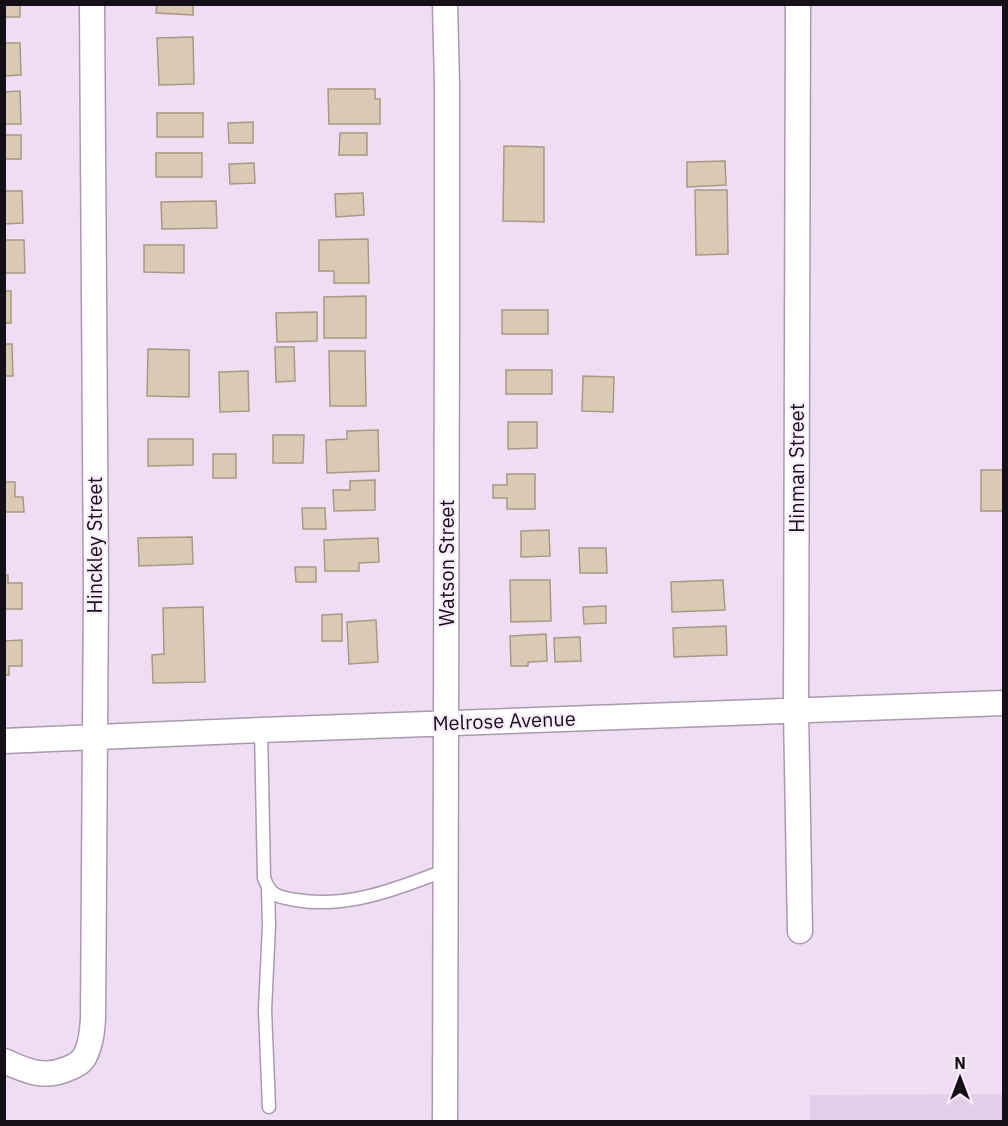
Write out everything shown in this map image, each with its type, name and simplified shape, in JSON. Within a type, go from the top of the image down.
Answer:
[{"type":"street","name":"Hinckley Street","points":[[4,1061],[24,1071],[49,1075],[79,1064],[91,1042],[93,1019],[96,737],[92,4]]},
{"type":"street","name":"Watson Street","points":[[445,4],[447,85],[445,1122]]},
{"type":"street","name":"Hinman Street","points":[[798,4],[796,711],[800,931]]},
{"type":"street","name":"Melrose Avenue","points":[[4,741],[1004,703]]},
{"type":"lane","points":[[261,730],[264,878],[268,889],[269,926],[265,1010],[269,1107]]},
{"type":"lane","points":[[268,889],[277,896],[310,902],[348,900],[392,891],[446,870]]},
{"type":"shaded area","points":[[1003,1094],[1003,1121],[810,1121],[810,1095]]},
{"type":"building","points":[[4,4],[20,4],[20,17],[4,17]]},
{"type":"building","points":[[157,4],[193,4],[193,15],[156,13]]},
{"type":"building","points":[[193,37],[194,84],[159,85],[157,38]]},
{"type":"building","points":[[4,43],[20,43],[21,75],[4,76]]},
{"type":"building","points":[[328,89],[375,89],[375,99],[380,99],[380,124],[329,124]]},
{"type":"building","points":[[20,91],[21,124],[4,124],[4,92]]},
{"type":"building","points":[[157,113],[203,113],[203,137],[157,137]]},
{"type":"building","points":[[253,122],[253,143],[229,143],[228,123]]},
{"type":"building","points":[[340,133],[367,133],[367,155],[339,155]]},
{"type":"building","points":[[4,135],[21,135],[21,159],[4,159]]},
{"type":"building","points":[[504,146],[544,147],[544,222],[503,221]]},
{"type":"building","points":[[156,153],[202,153],[202,177],[156,177]]},
{"type":"building","points":[[725,161],[726,185],[687,187],[687,162]]},
{"type":"building","points":[[254,163],[255,183],[230,184],[229,164]]},
{"type":"building","points":[[695,190],[727,190],[728,254],[696,255]]},
{"type":"building","points":[[4,191],[22,191],[23,223],[4,224]]},
{"type":"building","points":[[363,193],[364,215],[336,217],[335,194]]},
{"type":"building","points":[[216,201],[217,228],[162,229],[161,202]]},
{"type":"building","points":[[368,239],[369,283],[334,283],[334,271],[319,271],[319,240]]},
{"type":"building","points":[[4,240],[24,240],[25,273],[4,273]]},
{"type":"building","points":[[144,245],[184,245],[184,273],[144,272]]},
{"type":"building","points":[[4,291],[11,291],[11,323],[4,323]]},
{"type":"building","points":[[366,296],[366,338],[324,338],[324,297]]},
{"type":"building","points":[[502,310],[548,310],[548,334],[502,334]]},
{"type":"building","points":[[317,312],[317,341],[277,342],[276,313]]},
{"type":"building","points":[[4,344],[12,344],[13,376],[4,376]]},
{"type":"building","points":[[275,347],[294,347],[295,381],[276,382]]},
{"type":"building","points":[[148,349],[189,350],[189,397],[147,396]]},
{"type":"building","points":[[329,351],[365,351],[366,406],[330,406]]},
{"type":"building","points":[[506,370],[552,370],[552,394],[506,394]]},
{"type":"building","points":[[248,371],[249,411],[220,412],[219,372]]},
{"type":"building","points":[[583,376],[614,377],[613,412],[582,411]]},
{"type":"building","points":[[508,422],[537,422],[537,448],[508,449]]},
{"type":"building","points":[[378,430],[379,471],[327,473],[326,440],[347,439],[347,431]]},
{"type":"building","points":[[273,435],[304,435],[303,463],[273,463]]},
{"type":"building","points":[[148,439],[193,439],[193,465],[148,466]]},
{"type":"building","points":[[213,454],[236,454],[236,478],[213,478]]},
{"type":"building","points":[[981,470],[1004,470],[1004,511],[981,511]]},
{"type":"building","points":[[507,474],[535,474],[535,509],[507,509],[507,498],[493,498],[493,485],[507,485]]},
{"type":"building","points":[[375,480],[375,510],[334,511],[333,490],[350,490],[350,481]]},
{"type":"building","points":[[4,482],[15,482],[15,497],[23,497],[24,512],[4,512]]},
{"type":"building","points":[[302,508],[325,508],[326,529],[303,529]]},
{"type":"building","points":[[549,530],[550,556],[521,557],[521,531]]},
{"type":"building","points":[[192,537],[193,564],[139,566],[138,538]]},
{"type":"building","points":[[378,538],[379,562],[359,563],[359,571],[325,571],[324,540]]},
{"type":"building","points":[[579,548],[606,548],[607,573],[580,573]]},
{"type":"building","points":[[295,567],[316,567],[316,582],[296,582]]},
{"type":"building","points":[[4,575],[8,575],[8,583],[22,583],[22,609],[4,609]]},
{"type":"building","points":[[510,580],[550,580],[551,621],[511,622]]},
{"type":"building","points":[[723,580],[725,610],[672,612],[671,582]]},
{"type":"building","points":[[606,606],[606,623],[584,624],[583,607]]},
{"type":"building","points":[[203,607],[205,682],[153,683],[152,655],[164,654],[163,608]]},
{"type":"building","points":[[342,614],[342,641],[322,641],[322,615]]},
{"type":"building","points":[[376,620],[378,662],[349,664],[347,622]]},
{"type":"building","points":[[726,626],[727,655],[674,657],[673,628]]},
{"type":"building","points":[[546,634],[547,661],[528,662],[528,666],[511,666],[510,636]]},
{"type":"building","points":[[580,637],[581,661],[555,662],[554,638]]},
{"type":"building","points":[[22,640],[22,666],[9,666],[9,675],[4,675],[4,641]]}]
